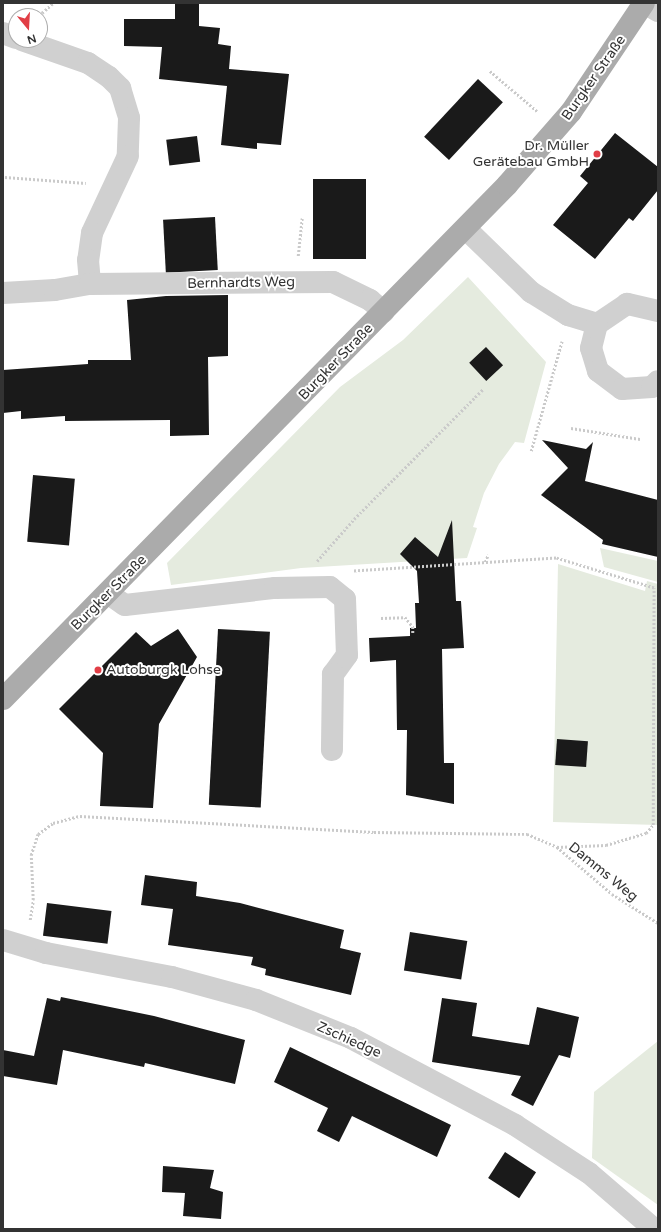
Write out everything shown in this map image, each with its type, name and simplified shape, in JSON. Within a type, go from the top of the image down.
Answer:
[{"type":"main road","name":"Burgker Straße","points":[[3,699],[109,594],[466,229],[571,112],[644,3]]},
{"type":"street","points":[[644,3],[658,11]]},
{"type":"street","points":[[45,48],[88,63],[109,77],[120,88],[129,118],[128,156],[92,233],[88,260],[90,284]]},
{"type":"street","points":[[466,229],[531,292],[568,315],[597,324]]},
{"type":"street","name":"Bernhardts Weg","points":[[3,293],[55,290],[90,284],[333,282],[370,300],[384,312]]},
{"type":"street","points":[[658,311],[627,304],[597,324],[591,348],[598,371],[622,389],[652,387],[658,382]]},
{"type":"street","points":[[109,594],[125,605],[275,588],[330,587],[344,599],[347,655],[333,674],[332,750]]},
{"type":"street","name":"Zschiedge","points":[[3,940],[25,948],[172,978],[256,1000],[351,1038],[515,1125],[589,1173],[654,1229]]},
{"type":"path","points":[[490,71],[540,114]]},
{"type":"path","points":[[5,177],[88,183]]},
{"type":"path","points":[[297,261],[302,218]]},
{"type":"path","points":[[531,451],[561,342]]},
{"type":"path","points":[[320,555],[483,389]]},
{"type":"path","points":[[571,428],[640,438]]},
{"type":"path","points":[[485,562],[488,555]]},
{"type":"path","points":[[25,948],[33,900],[31,855],[38,834],[53,823],[80,816],[374,832],[527,834],[557,847],[606,845],[646,833],[653,825],[654,588],[556,558],[346,571]]},
{"type":"path","points":[[381,618],[405,617],[413,627],[413,634]]},
{"type":"path","name":"Damms Weg","points":[[557,847],[612,894],[658,923]]},
{"type":"shaded area","points":[[468,277],[546,362],[524,443],[515,442],[499,464],[484,493],[473,527],[477,528],[467,558],[301,568],[171,585],[167,563],[340,387],[403,340]]},
{"type":"shaded area","points":[[600,548],[658,561],[658,582],[604,567]]},
{"type":"shaded area","points":[[558,564],[645,591],[647,581],[658,584],[658,825],[553,822]]},
{"type":"shaded area","points":[[658,1041],[658,1205],[592,1158],[594,1092]]},
{"type":"building","points":[[175,3],[199,3],[199,26],[220,28],[218,44],[231,46],[229,69],[289,74],[281,145],[257,143],[257,149],[221,145],[227,86],[159,79],[162,47],[124,46],[124,19],[175,19]]},
{"type":"building","points":[[478,79],[503,102],[449,160],[424,137]]},
{"type":"building","points":[[615,133],[658,167],[658,190],[633,221],[629,218],[595,259],[553,225],[588,183],[580,176]]},
{"type":"building","points":[[197,136],[200,162],[169,166],[166,140]]},
{"type":"building","points":[[313,179],[366,179],[366,259],[313,259]]},
{"type":"building","points":[[215,217],[218,270],[166,273],[163,220]]},
{"type":"building","points":[[228,295],[228,356],[208,357],[209,435],[170,436],[170,420],[65,421],[65,416],[21,419],[21,411],[3,413],[3,370],[88,364],[88,360],[131,360],[127,300],[166,296]]},
{"type":"building","points":[[486,347],[503,365],[486,381],[469,363]]},
{"type":"building","points":[[542,440],[586,449],[593,442],[585,481],[658,500],[658,557],[602,544],[603,540],[541,495],[568,468]]},
{"type":"building","points":[[33,475],[75,479],[69,545],[27,542]]},
{"type":"building","points":[[452,520],[456,601],[461,601],[464,648],[442,649],[444,763],[454,763],[454,804],[406,795],[407,730],[397,730],[396,660],[370,662],[369,638],[410,636],[410,628],[416,628],[415,603],[419,603],[417,571],[400,554],[415,537],[438,557]]},
{"type":"building","points":[[178,629],[197,657],[159,724],[153,808],[100,806],[103,753],[59,709],[136,632],[151,646]]},
{"type":"building","points":[[218,629],[270,632],[261,807],[209,805]]},
{"type":"building","points":[[557,739],[588,741],[586,767],[555,765]]},
{"type":"building","points":[[145,875],[197,882],[196,896],[240,903],[344,930],[340,948],[361,953],[351,995],[265,975],[266,969],[251,965],[253,957],[168,945],[173,909],[141,905]]},
{"type":"building","points":[[47,903],[112,911],[107,944],[43,936]]},
{"type":"building","points":[[410,932],[467,941],[461,980],[404,971]]},
{"type":"building","points":[[61,997],[154,1016],[245,1040],[235,1084],[145,1063],[144,1067],[63,1050],[57,1085],[3,1076],[3,1050],[34,1056],[47,998],[60,1001]]},
{"type":"building","points":[[442,998],[477,1003],[472,1036],[529,1045],[537,1007],[579,1017],[570,1058],[559,1055],[533,1106],[511,1095],[521,1076],[432,1062]]},
{"type":"building","points":[[290,1047],[451,1125],[437,1157],[352,1116],[339,1142],[317,1131],[328,1108],[274,1082]]},
{"type":"building","points":[[505,1152],[536,1172],[519,1198],[488,1178]]},
{"type":"building","points":[[163,1166],[214,1170],[210,1188],[223,1192],[221,1219],[183,1216],[185,1193],[162,1192]]},
{"type":"place","name":"Dr. Müller Gerätebau GmbH","points":[[597,154]]},
{"type":"place","name":"Autoburgk Lohse","points":[[98,670]]}]
